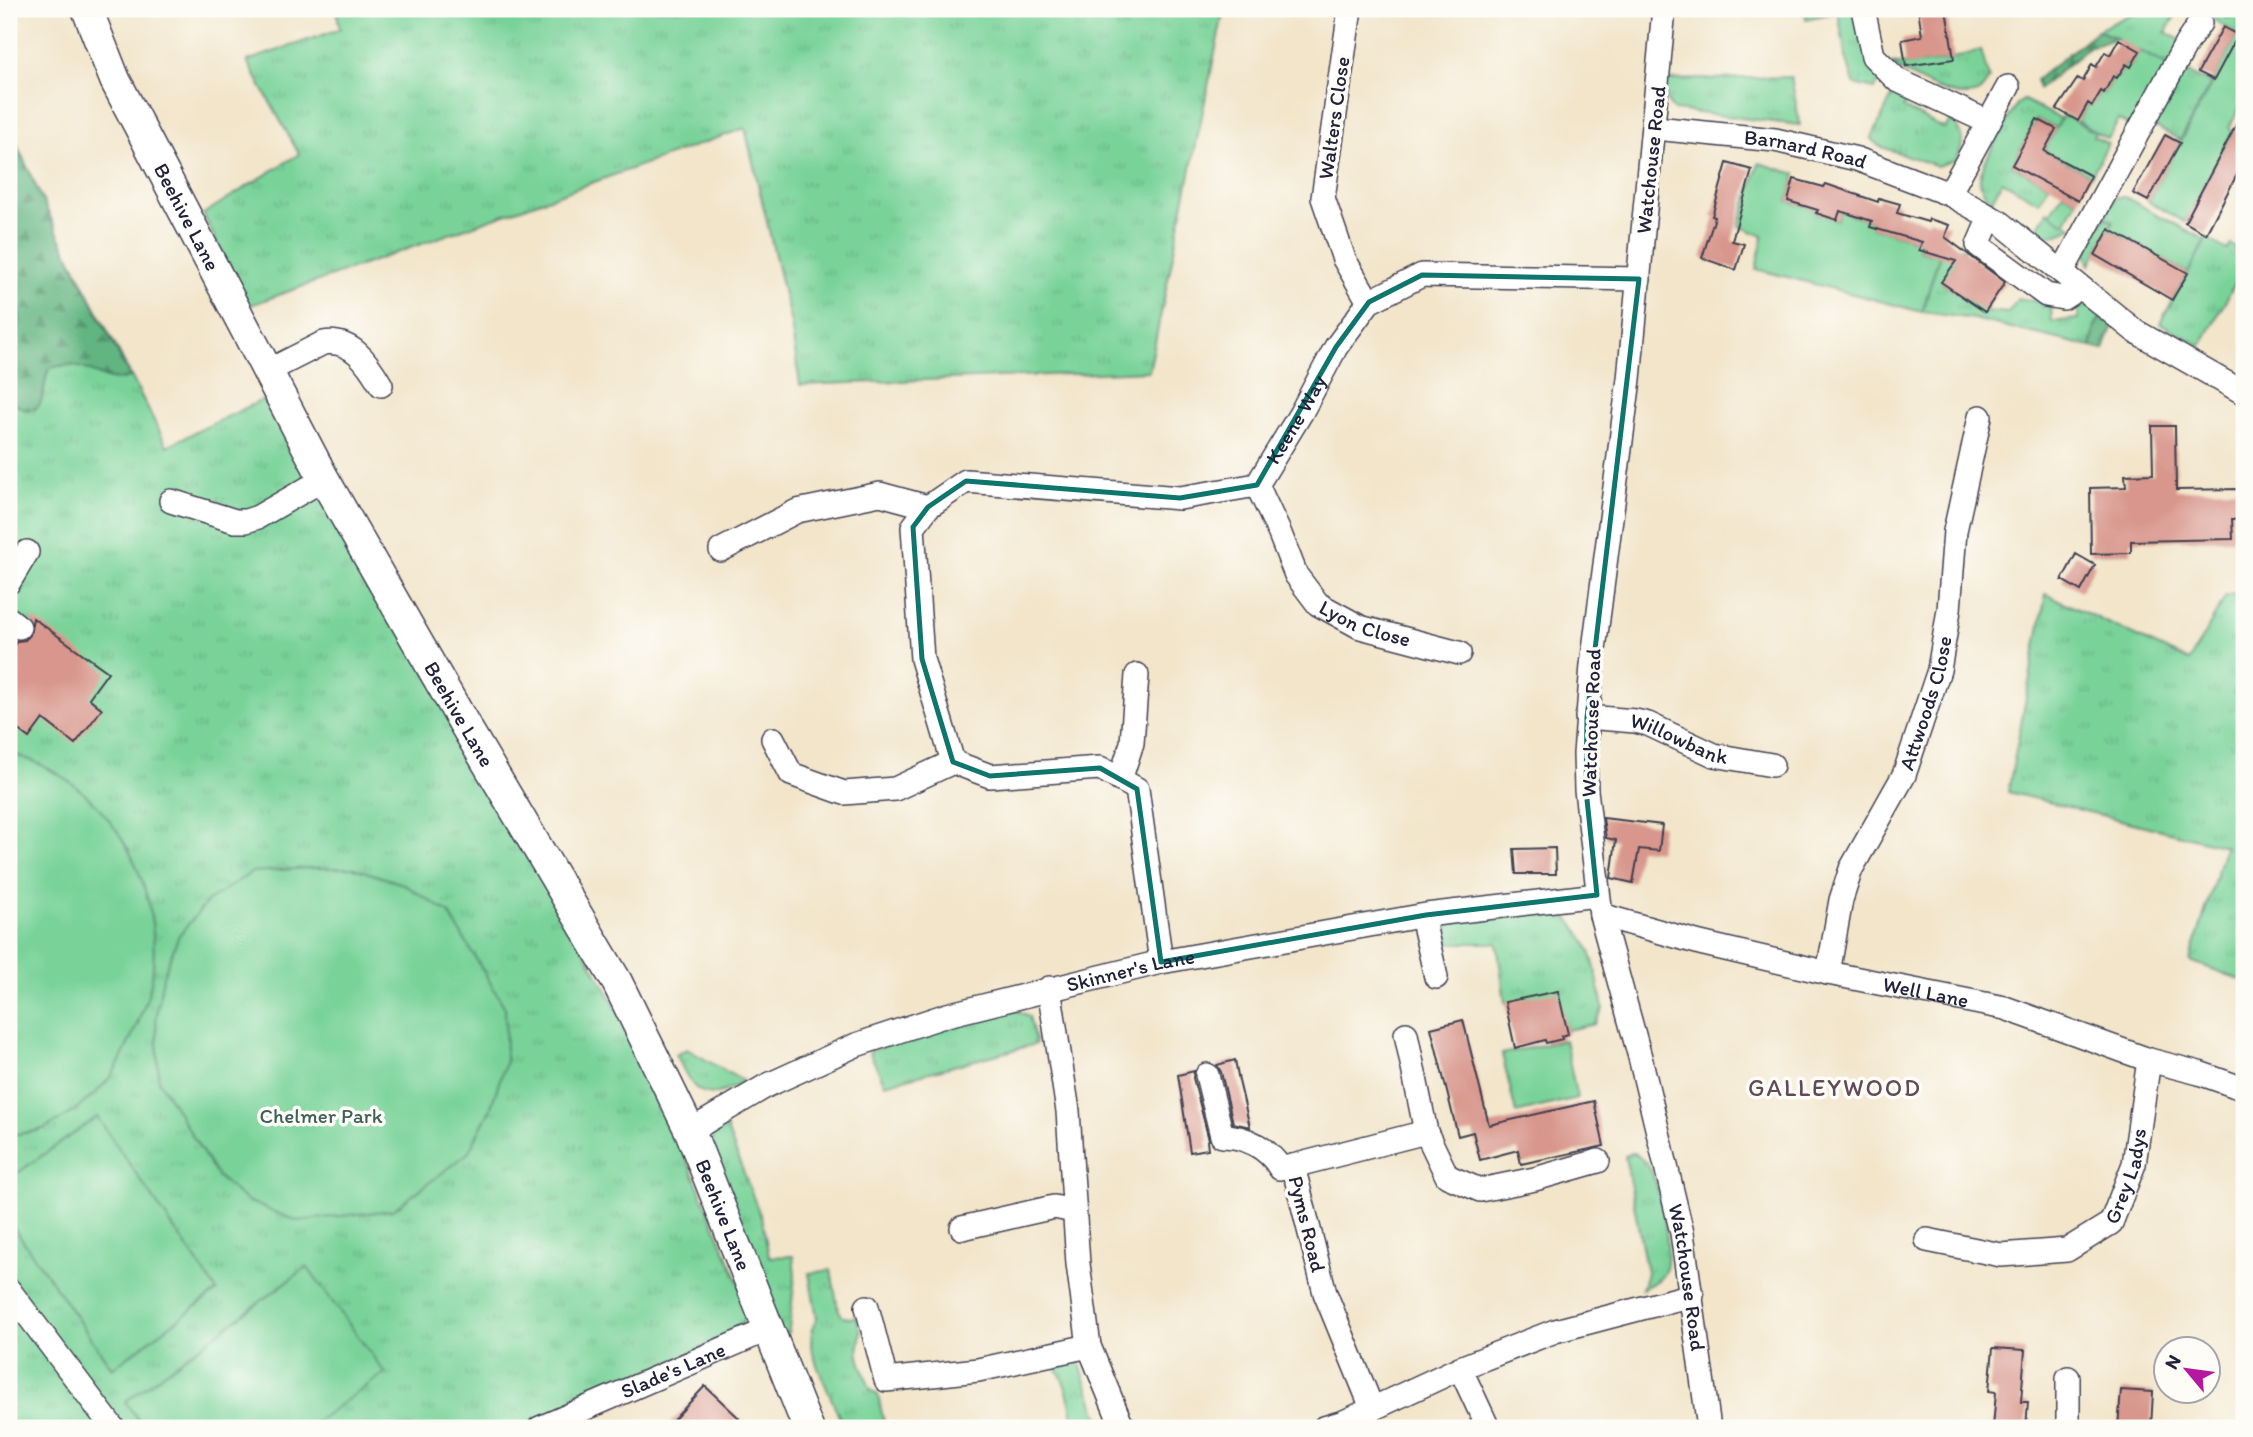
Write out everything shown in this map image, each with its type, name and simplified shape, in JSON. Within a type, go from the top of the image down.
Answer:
[{"type":"main road","name":"Beehive Lane","points":[[87,9],[115,80],[324,480],[617,982],[690,1131],[808,1428]]},
{"type":"street","name":"Walters Close","points":[[1350,9],[1323,198],[1344,259],[1369,302]]},
{"type":"street","name":"Watchouse Road","points":[[1664,9],[1639,279],[1587,718],[1586,790],[1599,905],[1659,1133],[1682,1233],[1709,1428]]},
{"type":"street","points":[[1863,9],[1873,56],[1896,80],[1988,122]]},
{"type":"street","points":[[2062,272],[2200,23]]},
{"type":"street","points":[[1949,194],[2008,87]]},
{"type":"street","name":"Barnard Road","points":[[1654,128],[1775,141],[1857,159],[1949,194],[2001,223],[2135,331],[2244,393]]},
{"type":"street","points":[[1990,217],[1979,245],[2046,295],[2063,298],[2080,287]]},
{"type":"street","name":"Keene Way","points":[[928,507],[966,481],[1180,498],[1257,485],[1301,413],[1336,347],[1369,302],[1422,275],[1639,279]]},
{"type":"street","points":[[268,371],[332,341],[354,350],[364,358],[381,384]]},
{"type":"street","name":"Attwoods Close","points":[[1828,973],[1848,876],[1904,775],[1939,670],[1949,610],[1957,519],[1980,417]]},
{"type":"street","points":[[172,501],[247,525],[324,480]]},
{"type":"street","name":"Lyon Close","points":[[1257,485],[1296,575],[1318,604],[1360,627],[1460,653]]},
{"type":"street","points":[[721,550],[797,511],[868,496],[880,494],[928,507],[913,527],[922,659],[953,762]]},
{"type":"street","points":[[9,582],[27,552]]},
{"type":"street","points":[[1121,780],[1132,743],[1137,675]]},
{"type":"street","name":"Willowbank","points":[[1587,718],[1648,724],[1714,755],[1772,765]]},
{"type":"street","points":[[774,739],[791,774],[844,793],[895,789],[953,762],[990,776],[1100,768],[1137,789],[1161,962]]},
{"type":"street","name":"Well Lane","points":[[1599,905],[1700,943],[1828,973],[2005,1008],[2149,1060],[2199,1073],[2244,1089]]},
{"type":"street","name":"Skinner's Lane","points":[[690,1131],[766,1086],[856,1045],[947,1015],[1049,988],[1161,962],[1422,916],[1599,905]]},
{"type":"street","points":[[1422,916],[1436,977]]},
{"type":"street","points":[[1049,988],[1068,1111],[1078,1264],[1090,1346],[1121,1424],[1126,1428]]},
{"type":"street","points":[[1406,1034],[1426,1132],[1447,1176],[1480,1191],[1535,1180],[1598,1161]]},
{"type":"street","name":"Grey Ladys","points":[[1927,1240],[2001,1255],[2067,1250],[2111,1223],[2134,1164],[2149,1060]]},
{"type":"street","points":[[1207,1075],[1222,1136],[1236,1136],[1263,1149],[1274,1158],[1280,1168],[1293,1166]]},
{"type":"street","name":"Pyms Road","points":[[1372,1409],[1325,1293],[1293,1166],[1426,1132]]},
{"type":"street","points":[[962,1228],[1054,1207],[1074,1211]]},
{"type":"street","points":[[9,1290],[113,1428]]},
{"type":"street","points":[[1332,1427],[1460,1368],[1555,1331],[1692,1295]]},
{"type":"street","points":[[867,1307],[886,1380],[978,1370],[1090,1346]]},
{"type":"street","name":"Slade's Lane","points":[[540,1428],[769,1329]]},
{"type":"street","points":[[1460,1368],[1488,1428]]},
{"type":"street","points":[[2068,1378],[2068,1428]]},
{"type":"highlighted area","points":[[1422,275],[1639,279],[1587,717],[1586,790],[1597,895],[1426,915],[1161,962],[1137,789],[1100,768],[990,776],[953,762],[922,659],[913,527],[928,507],[966,481],[1180,498],[1257,485],[1336,347],[1369,302]]},
{"type":"green space","points":[[336,9],[1224,9],[1149,371],[800,385],[791,324],[745,128],[248,306],[203,214],[299,154],[247,61],[340,29]]},
{"type":"green space","points":[[1804,9],[1855,9],[1881,80],[1874,89],[1854,84],[1838,12],[1806,19]]},
{"type":"green space","points":[[2141,9],[2179,9],[2166,32],[2182,41],[2168,66],[2098,30]]},
{"type":"green space","points":[[2196,9],[2221,9],[2226,18],[2244,12],[2244,38]]},
{"type":"green space","points":[[2098,30],[2116,38],[2088,48],[2039,89],[2036,80]]},
{"type":"green space","points":[[2238,35],[2244,38],[2244,99],[2229,128],[2233,131],[2185,222],[2148,201]]},
{"type":"green space","points":[[1981,50],[1989,79],[1979,92],[1969,95],[1932,86],[1888,63],[1935,62]]},
{"type":"green space","points":[[2140,51],[2168,66],[2134,129],[2119,120],[2108,139],[2078,121],[2088,103],[2092,105],[2101,91],[2104,93],[2113,76],[2117,78],[2126,64],[2131,66]]},
{"type":"green space","points":[[2183,70],[2211,84],[2180,140],[2154,126]]},
{"type":"green space","points":[[1791,77],[1800,125],[1674,110],[1664,93],[1664,80]]},
{"type":"green space","points":[[1896,88],[1909,95],[1903,108],[1945,129],[1950,120],[1955,124],[1962,139],[1956,160],[1937,166],[1879,146],[1871,139]]},
{"type":"green space","points":[[2024,100],[2061,119],[2056,129],[2037,119],[2012,165],[2049,185],[2039,202],[2002,181],[1991,202],[1982,188],[1981,175],[1988,155],[2017,104]]},
{"type":"green space","points":[[2063,115],[2095,132],[2093,136],[2108,144],[2091,176],[2044,151]]},
{"type":"green space","name":"Chelmer Park","points":[[9,128],[59,236],[167,446],[270,396],[640,1049],[750,1309],[741,1325],[728,1337],[517,1428],[9,1428]]},
{"type":"green space","points":[[9,128],[59,236],[130,377],[110,379],[73,366],[49,369],[41,401],[37,407],[30,410],[15,404],[8,391],[8,345],[20,322],[17,309],[9,297]]},
{"type":"green space","points":[[1759,163],[1796,174],[1788,201],[1818,210],[1816,213],[1837,220],[1840,211],[1872,221],[1871,227],[1922,242],[1919,250],[1939,256],[1922,312],[1756,269],[1763,236],[1739,226]]},
{"type":"green space","points":[[2063,193],[2077,201],[2065,223],[2050,214]]},
{"type":"green space","points":[[2116,197],[2125,197],[2205,240],[2188,273],[2109,229],[2113,221],[2105,217]]},
{"type":"green space","points":[[2047,211],[2072,227],[2054,234],[2035,232]]},
{"type":"green space","points":[[2105,217],[2113,221],[2090,265],[2086,254]]},
{"type":"green space","points":[[2207,238],[2227,250],[2231,245],[2244,252],[2244,267],[2201,346],[2160,323]]},
{"type":"green space","points":[[1943,244],[1964,249],[1942,283],[1985,311],[2008,313],[2018,298],[2051,304],[2052,322],[2078,319],[2078,304],[2088,304],[2103,314],[2095,326],[2091,347],[1974,319],[1922,312]]},
{"type":"green space","points":[[2103,314],[2117,322],[2104,350],[2091,347],[2095,326]]},
{"type":"green space","points":[[2241,592],[2244,610],[2244,660],[2233,693],[2244,697],[2244,981],[2190,961],[2225,846],[2008,792],[2046,594],[2189,661],[2226,596]]},
{"type":"green space","points":[[9,753],[43,766],[72,784],[98,807],[119,834],[136,865],[147,898],[153,933],[153,968],[148,995],[138,1022],[117,1067],[104,1085],[75,1110],[45,1128],[9,1135]]},
{"type":"green space","points":[[354,868],[403,884],[449,913],[505,1008],[506,1061],[490,1110],[468,1153],[393,1210],[297,1221],[247,1201],[217,1176],[159,1081],[156,1018],[163,976],[179,935],[208,901],[252,872]]},
{"type":"green space","points":[[1558,910],[1570,920],[1586,942],[1603,1008],[1595,1024],[1567,1030],[1505,1002],[1497,943],[1447,943],[1443,936],[1444,929],[1454,921]]},
{"type":"green space","points":[[1009,1007],[1029,1016],[1036,1044],[885,1084],[869,1052],[905,1038]]},
{"type":"green space","points":[[1565,1040],[1577,1098],[1516,1113],[1502,1054]]},
{"type":"green space","points":[[687,1049],[743,1081],[722,1092],[702,1092],[691,1083],[676,1055]]},
{"type":"green space","points":[[97,1117],[217,1291],[112,1368],[9,1221],[9,1179]]},
{"type":"green space","points":[[725,1124],[762,1220],[769,1257],[793,1256],[795,1275],[789,1329],[788,1333],[781,1336],[716,1160],[712,1140],[714,1129]]},
{"type":"green space","points":[[1635,1153],[1645,1163],[1654,1178],[1667,1237],[1667,1264],[1664,1273],[1642,1289],[1647,1273],[1625,1156]]},
{"type":"green space","points":[[307,1267],[385,1373],[307,1428],[145,1428],[125,1402]]},
{"type":"green space","points":[[831,1270],[838,1309],[843,1317],[856,1316],[861,1332],[858,1351],[860,1360],[870,1389],[878,1395],[885,1428],[844,1428],[818,1368],[811,1347],[812,1330],[817,1318],[809,1273]]},
{"type":"green space","points":[[1078,1359],[1097,1413],[1109,1428],[1075,1428],[1065,1384],[1051,1361]]},
{"type":"building","points":[[1918,9],[1946,9],[1954,59],[1906,66],[1902,40],[1922,36]]},
{"type":"building","points":[[2223,27],[2238,35],[2214,80],[2198,72]]},
{"type":"building","points":[[2119,39],[2140,51],[2131,67],[2126,64],[2117,78],[2113,76],[2104,93],[2101,91],[2092,106],[2088,103],[2078,121],[2057,109],[2078,78],[2083,81],[2092,64],[2096,67],[2105,52],[2110,55]]},
{"type":"building","points":[[2244,110],[2244,161],[2206,234],[2185,222]]},
{"type":"building","points":[[2037,119],[2056,129],[2044,151],[2091,176],[2078,201],[2012,165]]},
{"type":"building","points":[[2165,135],[2180,143],[2148,201],[2133,193]]},
{"type":"building","points":[[1727,163],[1752,170],[1732,241],[1744,244],[1736,270],[1702,258],[1715,217],[1712,216]]},
{"type":"building","points":[[1794,179],[1824,187],[1826,184],[1878,202],[1879,198],[1900,204],[1897,213],[1949,225],[1945,237],[2005,282],[1985,312],[1941,282],[1956,261],[1919,250],[1922,242],[1870,227],[1872,221],[1840,211],[1837,220],[1816,213],[1818,210],[1788,201]]},
{"type":"building","points":[[2109,229],[2188,273],[2172,300],[2095,255]]},
{"type":"building","points":[[2152,426],[2175,426],[2176,490],[2239,489],[2239,519],[2232,519],[2233,539],[2131,541],[2131,553],[2091,554],[2090,488],[2126,487],[2125,475],[2153,474]]},
{"type":"building","points":[[2076,554],[2095,565],[2081,591],[2062,580]]},
{"type":"building","points":[[33,618],[108,672],[89,698],[102,709],[75,744],[43,719],[29,738],[9,723],[9,653],[17,641],[25,640],[30,635]]},
{"type":"building","points":[[1603,818],[1662,825],[1659,851],[1639,849],[1633,883],[1611,878],[1616,840],[1606,838]]},
{"type":"building","points":[[1555,848],[1556,874],[1516,874],[1514,849]]},
{"type":"building","points":[[1558,991],[1568,1034],[1561,1036],[1562,1039],[1546,1043],[1545,1040],[1515,1048],[1505,1002]]},
{"type":"building","points":[[1463,1020],[1489,1125],[1594,1101],[1604,1146],[1521,1164],[1518,1150],[1480,1160],[1473,1132],[1458,1136],[1431,1028]]},
{"type":"building","points":[[1235,1060],[1250,1127],[1233,1123],[1217,1065]]},
{"type":"building","points":[[1194,1071],[1193,1078],[1209,1140],[1208,1149],[1190,1152],[1178,1075]]},
{"type":"building","points":[[1993,1348],[2025,1350],[2021,1402],[2028,1402],[2026,1428],[1993,1428],[1996,1392],[1989,1391]]},
{"type":"building","points":[[705,1386],[739,1418],[729,1428],[666,1428]]},
{"type":"building","points":[[2121,1390],[2152,1392],[2151,1428],[2118,1428]]},
{"type":"district","name":"GALLEYWOOD","points":[[1835,1088]]}]
